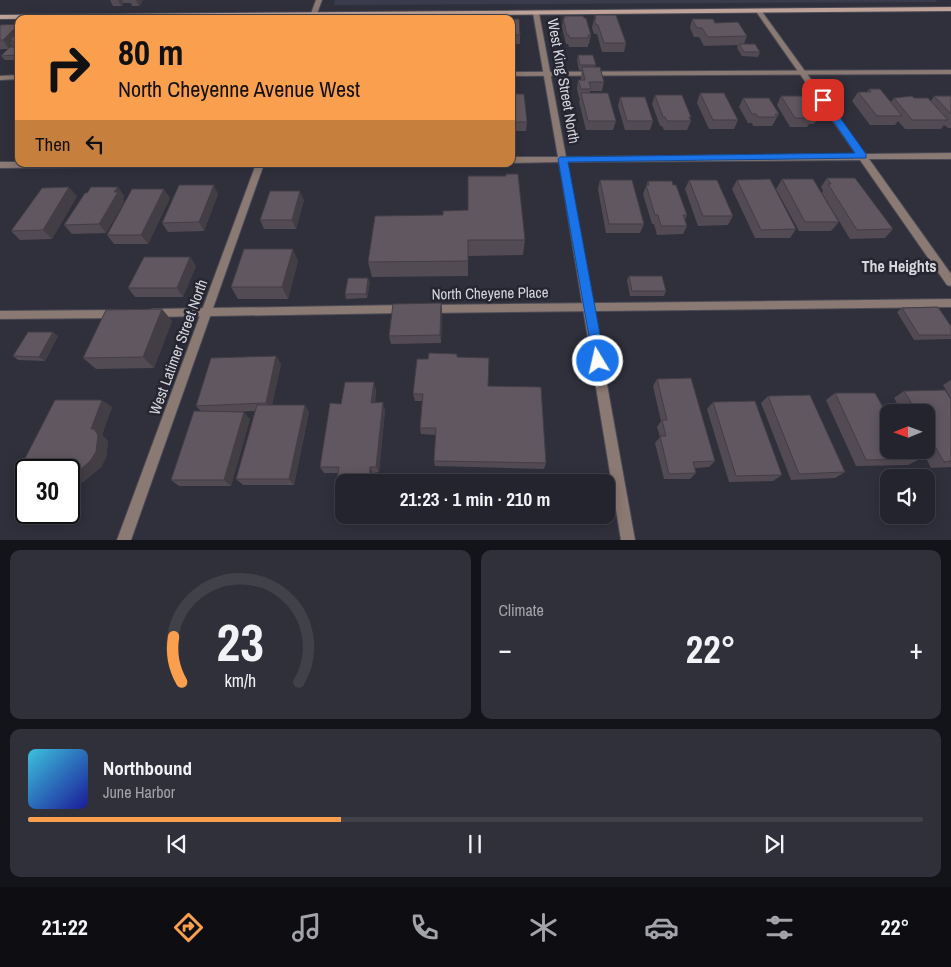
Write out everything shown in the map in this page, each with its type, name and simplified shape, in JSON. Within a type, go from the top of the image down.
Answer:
[{"type":"street","points":[[313,15],[319,0]]},
{"type":"street","points":[[387,15],[951,9]]},
{"type":"street","points":[[758,10],[951,282]]},
{"type":"street","name":"West King Street North","points":[[536,13],[589,306],[628,540]]},
{"type":"street","points":[[0,17],[15,17]]},
{"type":"street","points":[[515,74],[951,72]]},
{"type":"street","points":[[0,78],[15,77]]},
{"type":"street","points":[[515,160],[951,156]]},
{"type":"street","points":[[0,165],[15,165]]},
{"type":"street","name":"West Latimer Street North","points":[[124,540],[259,167]]},
{"type":"street","name":"North Cheyene Place","points":[[144,313],[951,303]]},
{"type":"street","points":[[0,315],[125,313]]},
{"type":"shaded area","points":[[335,0],[937,0],[936,2],[334,5]]},
{"type":"building","points":[[595,15],[616,15],[626,43],[604,43],[594,19],[596,19]]},
{"type":"building","points":[[564,16],[583,16],[586,18],[591,35],[588,35],[589,38],[570,38],[567,35]]},
{"type":"building","points":[[515,19],[519,19],[520,35],[515,35]]},
{"type":"building","points":[[692,19],[713,19],[715,23],[738,22],[747,36],[708,37],[702,28],[697,28]]},
{"type":"building","points":[[15,24],[15,28],[3,40],[0,40],[0,25]]},
{"type":"building","points":[[15,35],[15,42],[10,42],[13,40],[10,40]]},
{"type":"building","points":[[739,44],[755,44],[760,52],[744,52]]},
{"type":"building","points":[[10,47],[15,47],[15,55],[1,56]]},
{"type":"building","points":[[578,55],[593,55],[596,65],[580,65]]},
{"type":"building","points":[[582,67],[600,67],[604,82],[589,82],[591,89],[581,89],[578,80],[585,80]]},
{"type":"building","points":[[869,89],[880,89],[902,116],[877,116],[858,92],[871,92]]},
{"type":"building","points":[[581,93],[608,93],[616,121],[588,121]]},
{"type":"building","points":[[700,93],[724,93],[738,120],[713,120]]},
{"type":"building","points":[[515,94],[524,94],[527,122],[515,122]]},
{"type":"building","points":[[655,95],[682,95],[691,121],[667,121],[663,117]]},
{"type":"building","points":[[781,96],[807,96],[820,115],[810,115],[812,118],[795,118]]},
{"type":"building","points":[[912,96],[914,98],[928,98],[948,120],[912,120],[894,98]]},
{"type":"building","points":[[934,96],[951,96],[951,114]]},
{"type":"building","points":[[620,97],[645,97],[653,121],[627,121]]},
{"type":"building","points":[[743,98],[769,98],[779,114],[775,114],[777,117],[758,117],[756,114],[752,114]]},
{"type":"building","points":[[506,174],[518,174],[525,240],[468,240],[468,261],[368,262],[375,216],[443,215],[443,211],[468,210],[468,176],[506,176]]},
{"type":"building","points":[[827,178],[855,178],[893,229],[857,230],[828,184],[831,184]]},
{"type":"building","points":[[770,179],[796,229],[761,230],[737,180]]},
{"type":"building","points":[[782,179],[813,179],[839,222],[805,222]]},
{"type":"building","points":[[600,180],[632,180],[644,224],[609,224]]},
{"type":"building","points":[[689,180],[717,180],[733,216],[703,216]]},
{"type":"building","points":[[648,181],[672,181],[673,185],[676,185],[687,215],[683,215],[687,226],[661,226],[658,215],[655,215],[646,185],[649,185]]},
{"type":"building","points":[[179,185],[214,185],[199,222],[162,223]]},
{"type":"building","points":[[69,187],[43,230],[11,231],[42,188]]},
{"type":"building","points":[[91,187],[118,187],[114,192],[118,192],[99,224],[64,225],[85,193]]},
{"type":"building","points":[[132,189],[164,189],[141,235],[107,235]]},
{"type":"building","points":[[270,191],[300,191],[292,220],[260,220]]},
{"type":"building","points":[[244,249],[293,249],[282,287],[231,287]]},
{"type":"building","points":[[144,257],[190,257],[177,288],[128,288]]},
{"type":"building","points":[[629,276],[662,276],[666,291],[632,291]]},
{"type":"building","points":[[348,278],[368,278],[366,294],[345,294]]},
{"type":"building","points":[[441,303],[440,335],[389,336],[393,304]]},
{"type":"building","points":[[938,307],[951,326],[951,335],[919,335],[902,308]]},
{"type":"building","points":[[162,309],[143,357],[83,358],[106,310]]},
{"type":"building","points":[[28,332],[53,332],[39,357],[13,356]]},
{"type":"building","points":[[429,353],[457,354],[457,357],[489,358],[488,386],[541,387],[546,463],[434,461],[436,428],[420,428],[423,394],[413,394],[417,359],[428,359]]},
{"type":"building","points":[[276,356],[266,403],[196,406],[211,358]]},
{"type":"building","points":[[691,378],[715,461],[693,462],[696,473],[669,474],[660,436],[666,436],[662,420],[667,420],[657,379]]},
{"type":"building","points":[[345,382],[374,382],[371,403],[383,402],[376,467],[370,467],[370,474],[338,474],[339,467],[320,467],[330,403],[341,404]]},
{"type":"building","points":[[945,390],[951,399],[951,461],[944,462],[935,446],[935,404],[912,404],[904,391]]},
{"type":"building","points":[[835,393],[875,393],[881,404],[880,459],[920,459],[866,460]]},
{"type":"building","points":[[810,395],[845,472],[799,474],[768,396]]},
{"type":"building","points":[[55,400],[102,400],[91,429],[94,429],[98,435],[96,452],[90,461],[80,470],[80,459],[25,459]]},
{"type":"building","points":[[755,401],[782,475],[736,476],[713,402]]},
{"type":"building","points":[[257,405],[305,405],[289,479],[236,479]]},
{"type":"building","points":[[194,411],[244,412],[224,480],[171,480]]},
{"type":"district","name":"The Heights","points":[[899,266]]},
{"type":"route","points":[[598,361],[563,159],[862,156],[823,100]]}]
